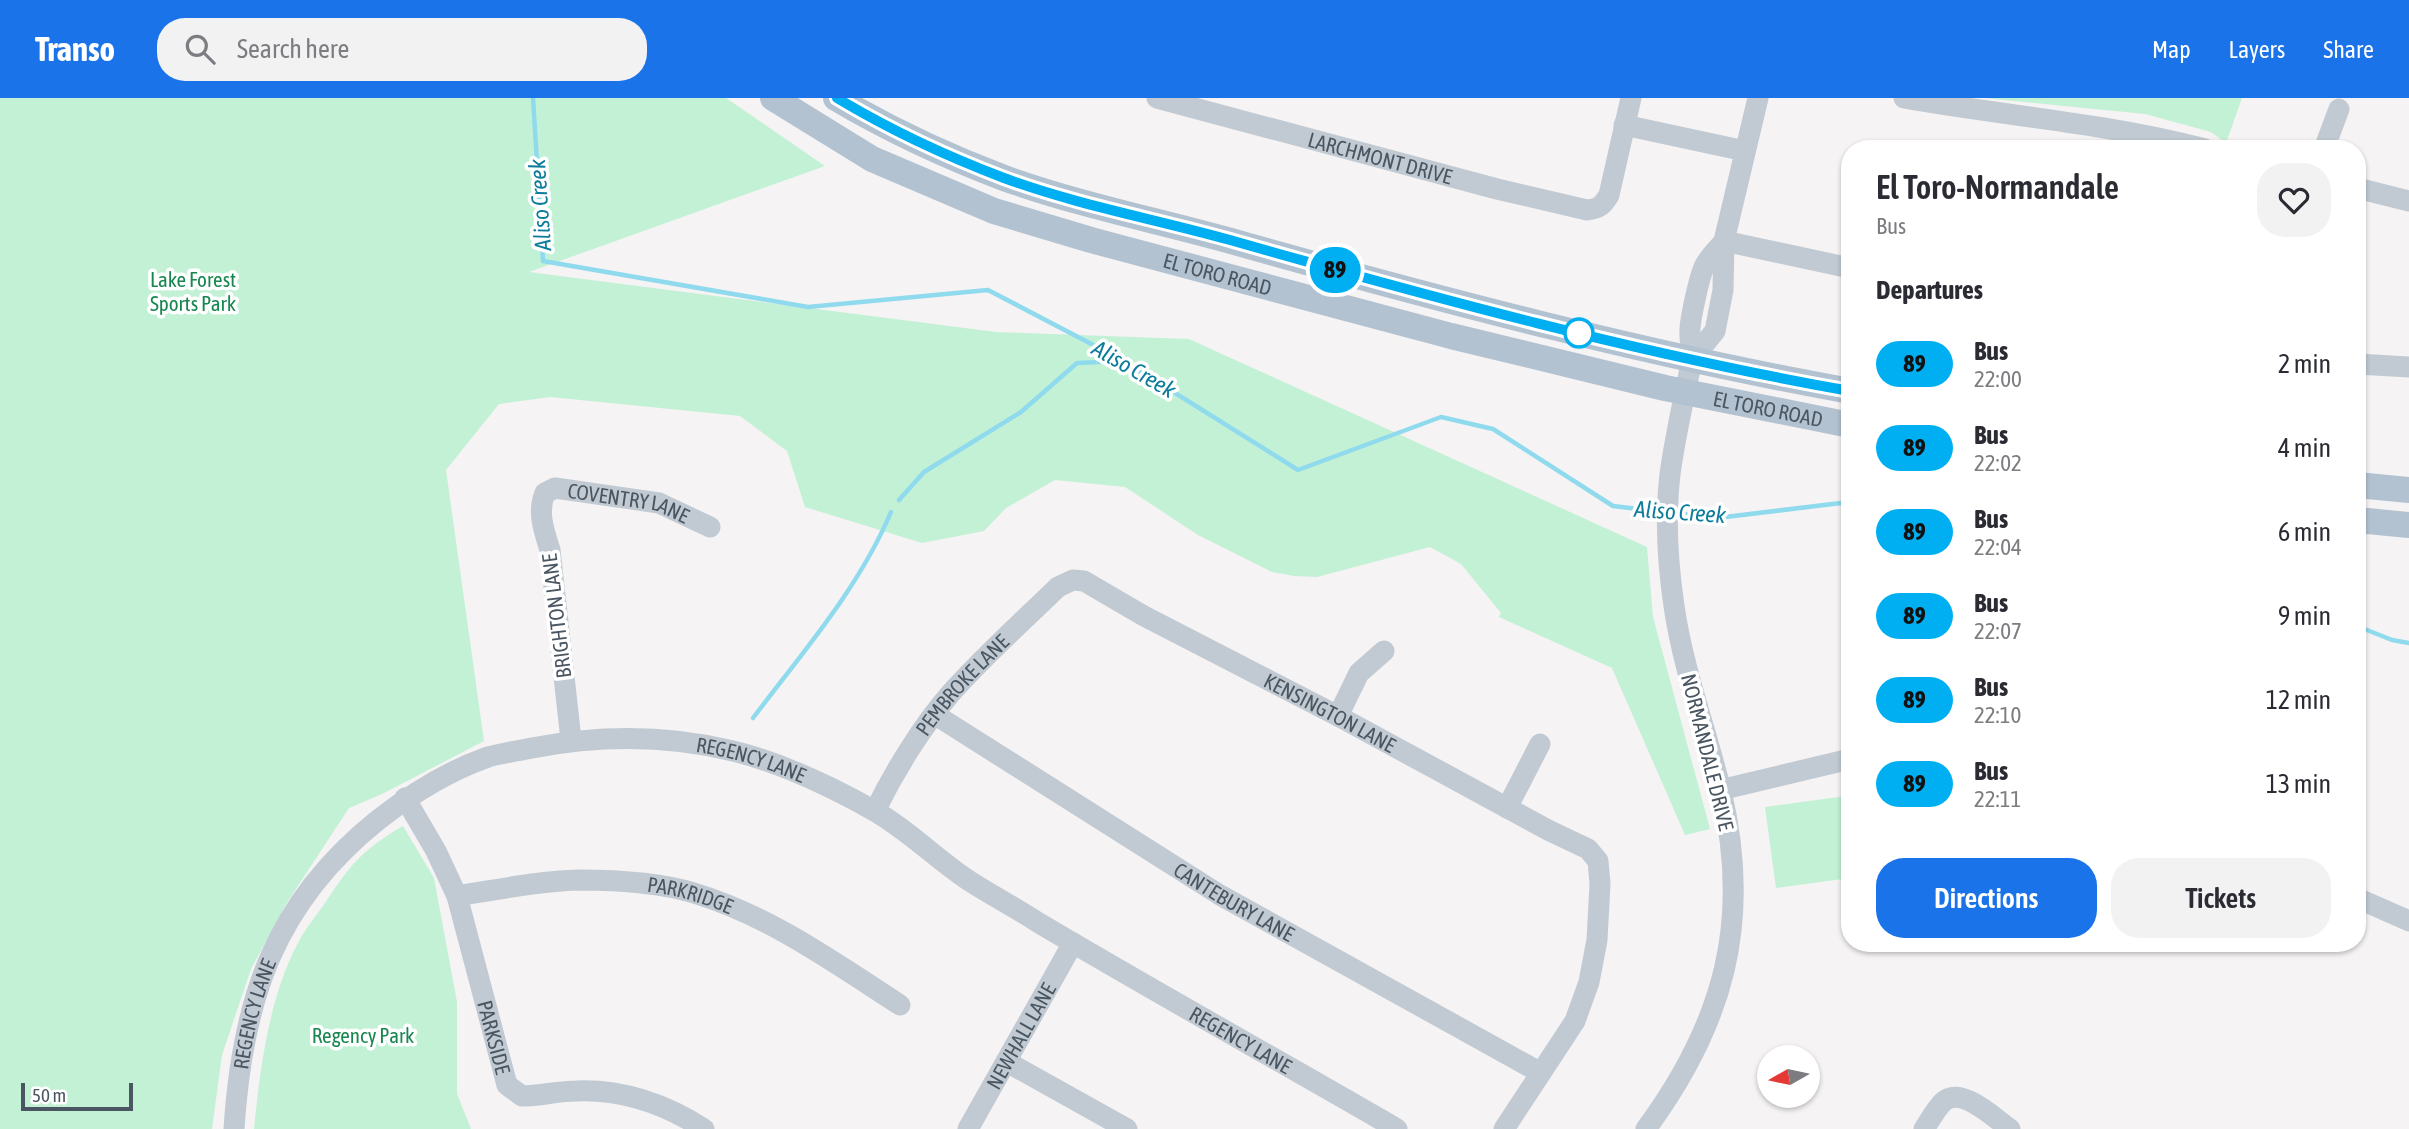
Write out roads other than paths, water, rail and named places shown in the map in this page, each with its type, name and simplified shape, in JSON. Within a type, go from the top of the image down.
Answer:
[{"type":"main road","name":"EL TORO ROAD","points":[[773,98],[873,159],[1006,214],[1091,240],[1451,336],[1685,392],[1841,423]]},
{"type":"main road","name":"EL TORO ROAD","points":[[836,98],[932,149],[1006,179],[1503,316],[1841,389]]},
{"type":"main road","points":[[2366,486],[2409,490]]},
{"type":"main road","points":[[2366,521],[2409,525]]},
{"type":"street","points":[[797,98],[828,132]]},
{"type":"street","name":"LARCHMONT DRIVE","points":[[1157,98],[1497,189],[1587,210],[1597,209],[1604,204],[1613,185],[1624,125]]},
{"type":"street","points":[[1631,98],[1624,125],[1745,151]]},
{"type":"street","name":"NORMANDALE DRIVE","points":[[1646,1129],[1670,1097],[1701,1041],[1724,973],[1732,929],[1733,879],[1728,831],[1674,608],[1669,555],[1670,476],[1692,359],[1715,331],[1723,290],[1724,242],[1758,98]]},
{"type":"street","points":[[1904,98],[1969,110],[2148,134],[2171,140]]},
{"type":"street","points":[[2327,140],[2339,110]]},
{"type":"street","points":[[2366,190],[2409,201]]},
{"type":"street","points":[[1724,242],[1841,266]]},
{"type":"street","points":[[2366,365],[2409,367]]},
{"type":"street","name":"COVENTRY LANE","points":[[545,493],[555,488],[659,503],[710,527]]},
{"type":"street","name":"BRIGHTON LANE","points":[[545,493],[540,504],[542,523],[550,550],[571,740]]},
{"type":"street","name":"PEMBROKE LANE","points":[[875,811],[934,714],[965,679],[1058,587],[1073,580]]},
{"type":"street","name":"KENSINGTON LANE","points":[[1073,580],[1084,581],[1144,616],[1588,849],[1598,862],[1600,884],[1597,940],[1589,982],[1575,1021],[1541,1073]]},
{"type":"street","points":[[1338,716],[1359,673],[1384,651]]},
{"type":"street","name":"CANTEBURY LANE","points":[[934,714],[1220,895],[1541,1073]]},
{"type":"street","name":"REGENCY LANE","points":[[234,1129],[245,1029],[270,955],[317,878],[359,835],[405,798],[490,757],[571,740],[625,737],[733,751],[797,771],[875,811],[968,880],[1073,943],[1397,1129]]},
{"type":"street","points":[[1507,808],[1540,744]]},
{"type":"street","points":[[1720,790],[1841,761]]},
{"type":"street","name":"PARKSIDE","points":[[405,798],[436,851],[457,896],[495,1032],[504,1076],[514,1092],[530,1096],[589,1091],[631,1097],[663,1106],[704,1129]]},
{"type":"street","name":"PARKRIDGE","points":[[457,896],[577,880],[636,883],[694,893],[794,937],[900,1005]]},
{"type":"street","points":[[2366,902],[2409,921]]},
{"type":"street","name":"NEWHALL LANE","points":[[968,1129],[1073,943]]},
{"type":"street","points":[[1007,1062],[1127,1129]]},
{"type":"street","points":[[1504,1129],[1541,1073]]},
{"type":"street","points":[[1924,1129],[1942,1103],[1951,1096],[1962,1097],[2010,1129]]},
{"type":"waterway","name":"Aliso Creek","points":[[533,98],[543,261],[808,307],[988,290],[1124,361],[1298,470],[1441,417],[1493,429],[1613,506],[1663,512]]},
{"type":"waterway","points":[[899,500],[924,472],[1021,412],[1077,363],[1123,361]]},
{"type":"waterway","name":"Aliso Creek","points":[[1675,513],[1717,518],[1841,503]]},
{"type":"waterway","points":[[753,718],[846,593],[863,567],[891,512]]},
{"type":"waterway","name":"Aliso Creek","points":[[2366,630],[2392,640],[2409,643]]},
{"type":"park label","name":"Lake Forest Sports Park","points":[[193,291]]},
{"type":"park label","name":"Regency Park","points":[[363,1035]]}]
